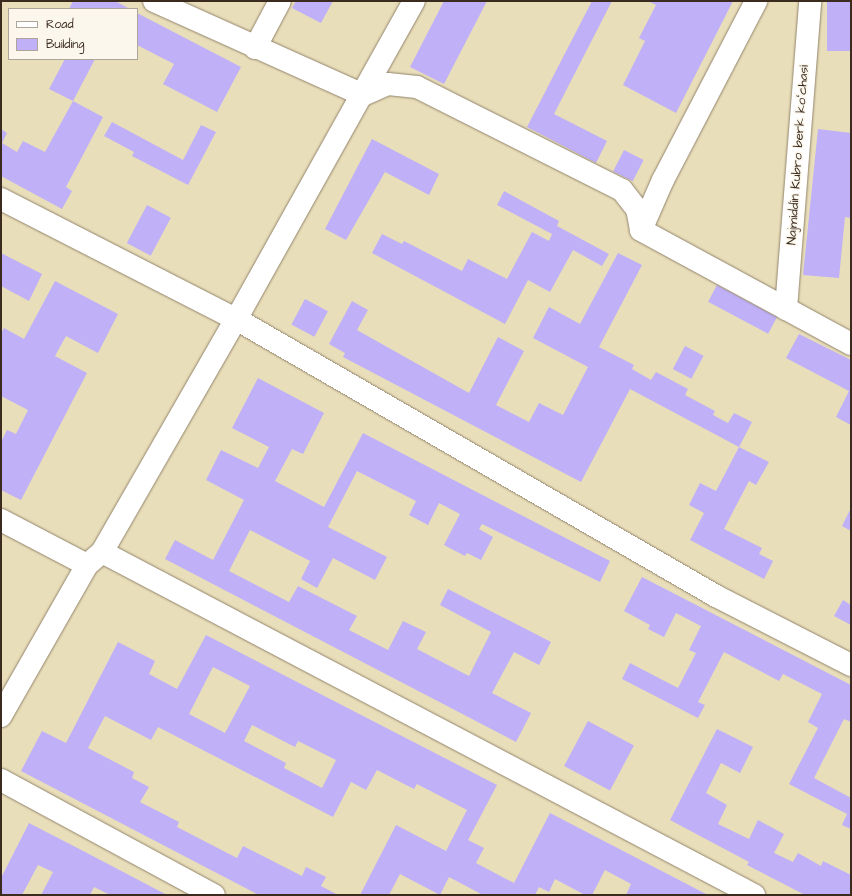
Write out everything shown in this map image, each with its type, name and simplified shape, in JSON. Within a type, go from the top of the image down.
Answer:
[{"type":"street","points":[[154,1],[255,48],[363,95],[388,84],[417,88],[622,190],[637,209],[641,230]]},
{"type":"street","points":[[255,48],[280,1]]},
{"type":"street","points":[[1,716],[236,319],[363,95],[414,1]]},
{"type":"street","points":[[641,230],[663,180],[756,1]]},
{"type":"street","name":"Najmiddin Kubro berk koʻchasi","points":[[786,309],[810,1]]},
{"type":"street","points":[[1,199],[236,319],[716,596],[851,664]]},
{"type":"street","points":[[641,230],[851,344]]},
{"type":"street","points":[[1,520],[94,558],[754,895]]},
{"type":"street","points":[[1,780],[214,895]]},
{"type":"building","points":[[73,1],[115,1],[128,8],[70,8]]},
{"type":"building","points":[[296,1],[333,1],[321,23],[292,8]]},
{"type":"building","points":[[444,1],[487,1],[444,84],[410,67]]},
{"type":"building","points":[[592,1],[612,1],[554,114],[607,141],[596,163],[527,127]]},
{"type":"building","points":[[648,1],[733,1],[676,113],[623,85],[645,41],[639,38],[656,5]]},
{"type":"building","points":[[827,1],[851,1],[851,51],[827,51]]},
{"type":"building","points":[[138,14],[241,67],[217,112],[163,84],[174,64],[138,46]]},
{"type":"building","points":[[64,60],[94,60],[73,101],[49,89]]},
{"type":"building","points":[[73,101],[103,117],[66,187],[72,191],[62,209],[1,176],[1,129],[7,133],[2,143],[17,152],[23,141],[45,152]]},
{"type":"building","points":[[112,122],[183,160],[201,125],[216,132],[188,185],[132,156],[134,152],[104,136]]},
{"type":"building","points":[[818,129],[851,133],[851,218],[845,217],[839,278],[803,275]]},
{"type":"building","points":[[372,139],[439,174],[429,195],[385,172],[346,240],[325,229]]},
{"type":"building","points":[[624,150],[644,160],[633,181],[613,171]]},
{"type":"building","points":[[504,191],[559,221],[557,226],[609,254],[602,266],[573,250],[550,292],[528,280],[505,324],[372,253],[382,234],[402,244],[404,241],[462,271],[468,259],[507,279],[532,232],[549,241],[552,234],[497,205]]},
{"type":"building","points":[[147,205],[171,218],[151,256],[127,243]]},
{"type":"building","points":[[1,253],[42,274],[29,301],[1,286]]},
{"type":"building","points":[[618,253],[642,265],[599,347],[634,365],[632,369],[651,380],[656,372],[688,389],[685,395],[715,411],[713,415],[728,423],[734,413],[752,422],[739,447],[630,389],[581,482],[343,357],[345,353],[329,344],[352,301],[368,310],[357,330],[469,393],[498,337],[524,351],[496,405],[529,422],[539,403],[563,415],[588,367],[533,338],[549,307],[580,324]]},
{"type":"building","points":[[55,281],[118,314],[98,353],[66,336],[55,356],[87,373],[21,500],[1,490],[1,442],[7,430],[16,434],[28,410],[1,396],[1,333],[4,328],[24,339]]},
{"type":"building","points":[[717,285],[777,317],[768,334],[708,302]]},
{"type":"building","points":[[305,299],[328,311],[314,337],[291,325]]},
{"type":"building","points":[[799,334],[851,360],[851,425],[836,417],[849,391],[786,358]]},
{"type":"building","points":[[685,346],[704,356],[691,379],[673,369]]},
{"type":"building","points":[[258,378],[324,413],[303,454],[292,449],[275,481],[324,507],[363,433],[610,561],[600,582],[482,524],[479,529],[493,537],[481,560],[467,553],[465,556],[444,545],[460,514],[439,503],[428,525],[409,515],[416,501],[357,471],[328,527],[387,557],[375,580],[333,558],[317,588],[301,579],[310,561],[250,530],[229,571],[289,602],[298,586],[357,616],[349,630],[388,650],[403,621],[426,632],[417,649],[469,676],[491,632],[440,605],[448,589],[551,642],[539,665],[514,652],[492,693],[531,713],[516,742],[165,559],[175,540],[213,560],[244,500],[206,480],[221,450],[258,468],[269,447],[232,428]]},
{"type":"building","points":[[739,447],[769,462],[756,485],[749,481],[724,529],[762,548],[759,554],[773,561],[764,579],[690,540],[704,513],[689,505],[700,483],[716,491]]},
{"type":"building","points":[[851,508],[851,531],[842,526]]},
{"type":"building","points":[[642,577],[851,685],[851,722],[844,719],[814,778],[851,798],[851,829],[842,825],[847,814],[789,784],[818,728],[808,722],[822,694],[783,674],[779,681],[724,652],[698,702],[705,705],[698,718],[622,679],[630,663],[678,688],[696,653],[689,650],[701,626],[676,613],[664,637],[648,629],[650,625],[624,611]]},
{"type":"building","points":[[843,600],[851,605],[851,625],[834,616]]},
{"type":"building","points":[[206,635],[497,785],[468,840],[484,848],[476,863],[514,883],[550,813],[708,895],[626,895],[631,884],[605,870],[592,895],[585,895],[555,879],[549,892],[539,887],[535,895],[483,895],[449,877],[440,895],[400,874],[389,895],[360,895],[396,825],[446,851],[467,810],[417,784],[414,789],[377,770],[366,790],[351,782],[333,817],[158,727],[151,740],[105,716],[88,748],[134,772],[132,778],[149,787],[140,802],[179,822],[177,827],[237,858],[243,846],[302,876],[306,867],[326,877],[321,886],[338,895],[259,895],[21,771],[42,731],[66,743],[118,642],[155,661],[149,674],[177,689]],"holes":[[[213,667],[250,686],[225,733],[189,714]],[[252,725],[295,747],[298,741],[336,760],[322,788],[284,768],[286,763],[244,741]]]},
{"type":"building","points":[[588,721],[634,745],[610,790],[564,766]]},
{"type":"building","points":[[717,729],[753,747],[740,773],[721,763],[706,793],[727,805],[718,824],[749,839],[758,820],[784,834],[774,853],[793,862],[798,853],[821,866],[823,861],[851,875],[851,895],[805,895],[747,865],[749,862],[670,820]]},
{"type":"building","points":[[29,823],[167,895],[110,895],[94,887],[90,895],[41,895],[53,872],[38,865],[22,895],[1,895],[1,878]]}]
